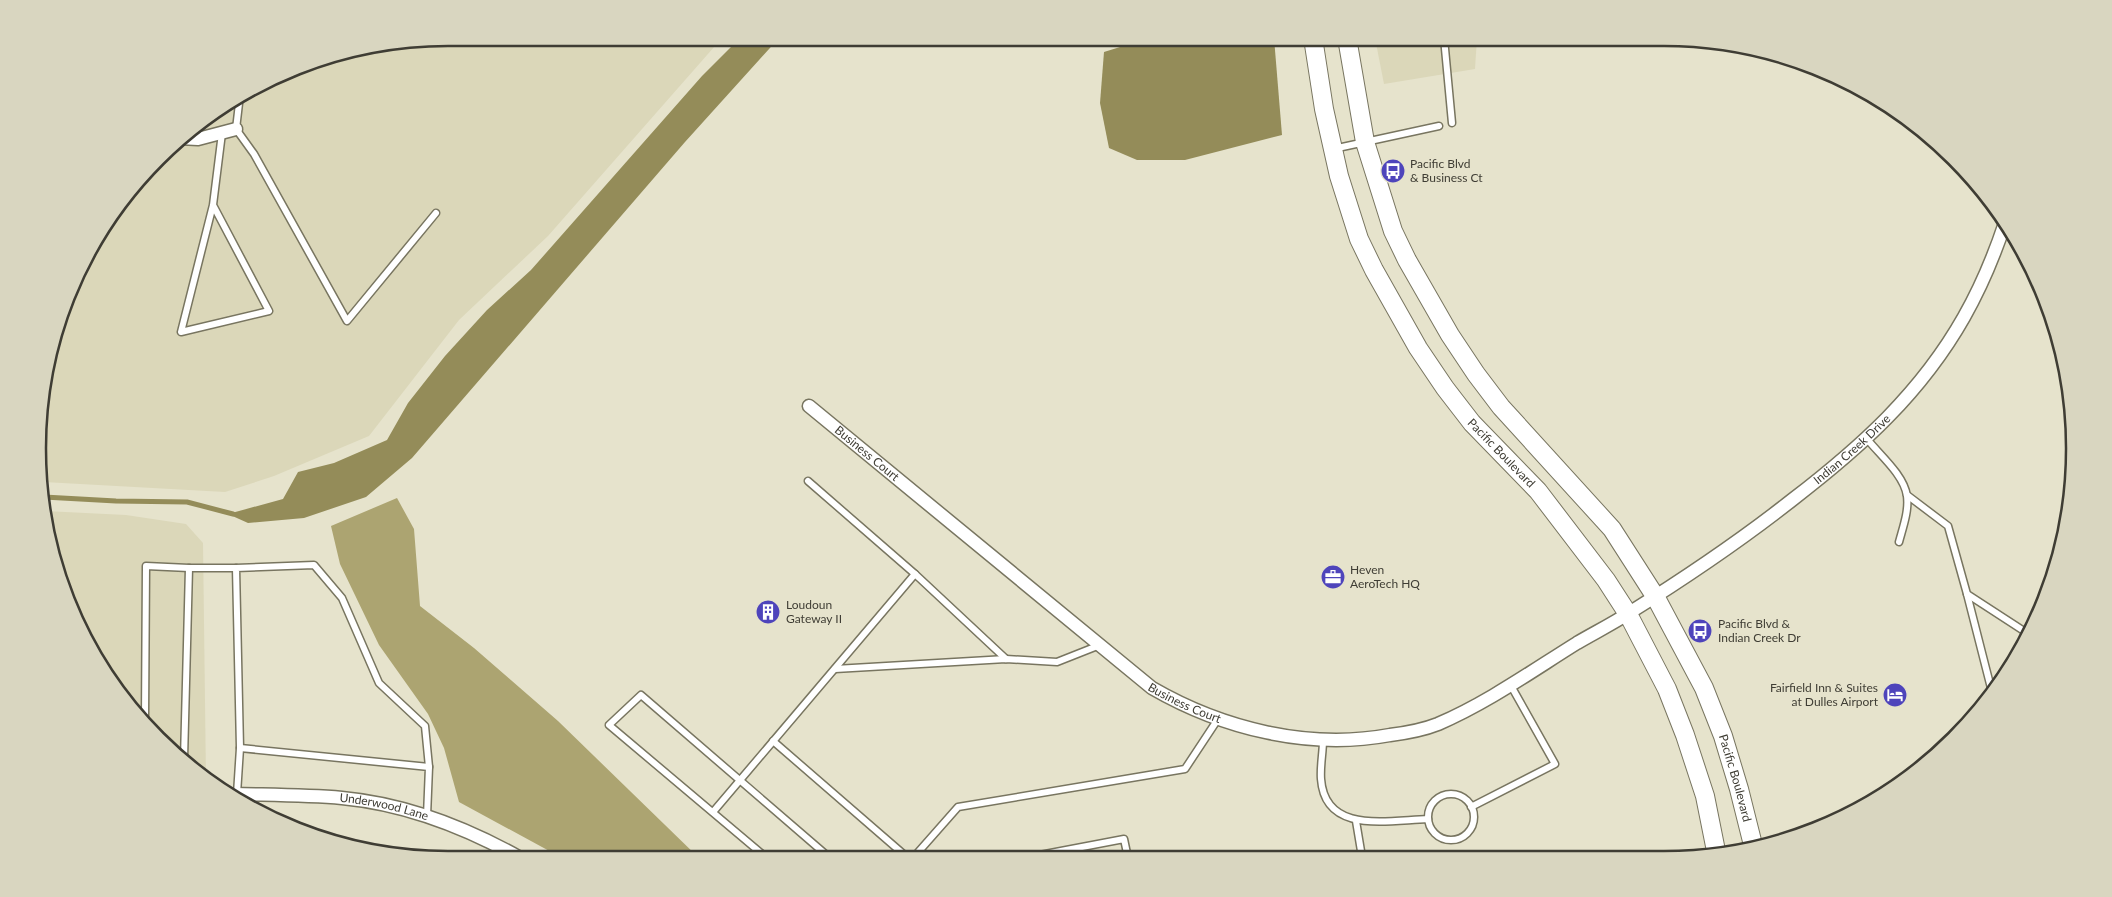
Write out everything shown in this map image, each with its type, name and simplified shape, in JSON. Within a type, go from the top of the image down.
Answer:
[{"type":"main road","name":"Pacific Boulevard","points":[[1314,46],[1324,109],[1339,176],[1359,239],[1392,305],[1445,388],[1472,423],[1538,491],[1606,580],[1628,614],[1667,689],[1685,735],[1705,796],[1716,847]]},
{"type":"main road","name":"Pacific Boulevard","points":[[1348,46],[1366,142],[1393,231],[1425,293],[1450,335],[1502,407],[1612,529],[1655,596],[1704,688],[1724,736],[1751,841]]},
{"type":"street","points":[[192,139],[198,139],[236,129]]},
{"type":"street","name":"Indian Creek Drive","points":[[1628,614],[1757,528],[1832,470],[1890,417],[1963,320],[1980,289],[2002,231]]},
{"type":"street","name":"Business Court","points":[[809,406],[1152,688],[1183,706],[1218,719],[1262,731],[1323,740],[1389,736],[1435,725],[1480,704],[1510,684],[1628,614]]},
{"type":"street","name":"Underwood Lane","points":[[242,794],[300,795],[344,799],[387,806],[427,816],[494,843],[508,851]]},
{"type":"lane","points":[[1445,46],[1452,123]]},
{"type":"lane","points":[[239,105],[236,129],[254,154],[347,321],[436,213]]},
{"type":"lane","points":[[1333,149],[1439,126]]},
{"type":"lane","points":[[213,205],[269,311],[181,332],[213,205],[222,132]]},
{"type":"lane","points":[[1867,439],[1899,478],[1907,495],[1907,513],[1899,542]]},
{"type":"lane","points":[[808,481],[915,574],[1006,659]]},
{"type":"lane","points":[[1907,495],[1948,526],[1990,683]]},
{"type":"lane","points":[[145,713],[146,566],[236,568],[314,565],[342,598],[379,683],[425,726],[429,767],[427,816]]},
{"type":"lane","points":[[184,752],[189,568]]},
{"type":"lane","points":[[236,568],[240,748],[236,790]]},
{"type":"lane","points":[[713,812],[915,574]]},
{"type":"lane","points":[[1967,594],[2022,630]]},
{"type":"lane","points":[[835,669],[1006,659],[1058,662],[1100,645]]},
{"type":"lane","points":[[1471,807],[1555,764],[1510,684]]},
{"type":"lane","points":[[759,851],[609,725],[641,695],[822,851]]},
{"type":"lane","points":[[919,851],[958,807],[1185,769],[1218,719]]},
{"type":"lane","points":[[1323,740],[1321,779],[1324,793],[1330,805],[1341,815],[1356,821],[1428,819]]},
{"type":"lane","points":[[773,742],[900,851]]},
{"type":"lane","points":[[240,748],[429,767]]},
{"type":"lane","points":[[1448,794],[1462,796],[1469,802],[1471,807],[1474,820],[1471,829],[1464,836],[1455,839],[1442,838],[1430,828],[1428,819],[1429,808],[1440,796],[1448,794]]},
{"type":"lane","points":[[1356,821],[1361,851]]},
{"type":"lane","points":[[1061,851],[1124,839],[1127,851]]},
{"type":"shaded area","points":[[448,46],[715,46],[548,236],[459,320],[369,436],[274,476],[225,492],[48,482],[47,422],[54,370],[60,344],[77,295],[100,247],[114,225],[146,183],[183,146],[225,114],[271,88],[319,68],[370,54],[422,47]]},
{"type":"shaded area","points":[[732,46],[772,46],[685,142],[412,458],[366,497],[304,518],[248,523],[228,514],[283,499],[298,472],[334,463],[387,440],[408,403],[445,356],[487,310],[531,270],[702,76]]},
{"type":"shaded area","points":[[1123,46],[1275,46],[1282,135],[1185,160],[1137,160],[1109,148],[1100,103],[1104,52]]},
{"type":"shaded area","points":[[1377,46],[1476,46],[1475,69],[1384,84]]},
{"type":"shaded area","points":[[397,498],[414,529],[420,606],[474,648],[558,721],[692,851],[549,851],[459,802],[444,748],[428,714],[379,645],[340,564],[331,526]]},
{"type":"shaded area","points":[[52,511],[126,515],[186,524],[203,543],[206,769],[183,751],[146,714],[129,693],[100,650],[77,602],[68,578],[60,553]]},
{"type":"waterway","points":[[50,497],[187,502],[233,514]]},
{"type":"place","name":"Pacific Blvd & Business Ct","points":[[1393,171]]},
{"type":"place","name":"Heven AeroTech HQ","points":[[1333,577]]},
{"type":"place","name":"Loudoun Gateway II","points":[[768,612]]},
{"type":"place","name":"Pacific Blvd & Indian Creek Dr","points":[[1700,631]]},
{"type":"place","name":"Fairfield Inn & Suites at Dulles Airport","points":[[1895,695]]}]
